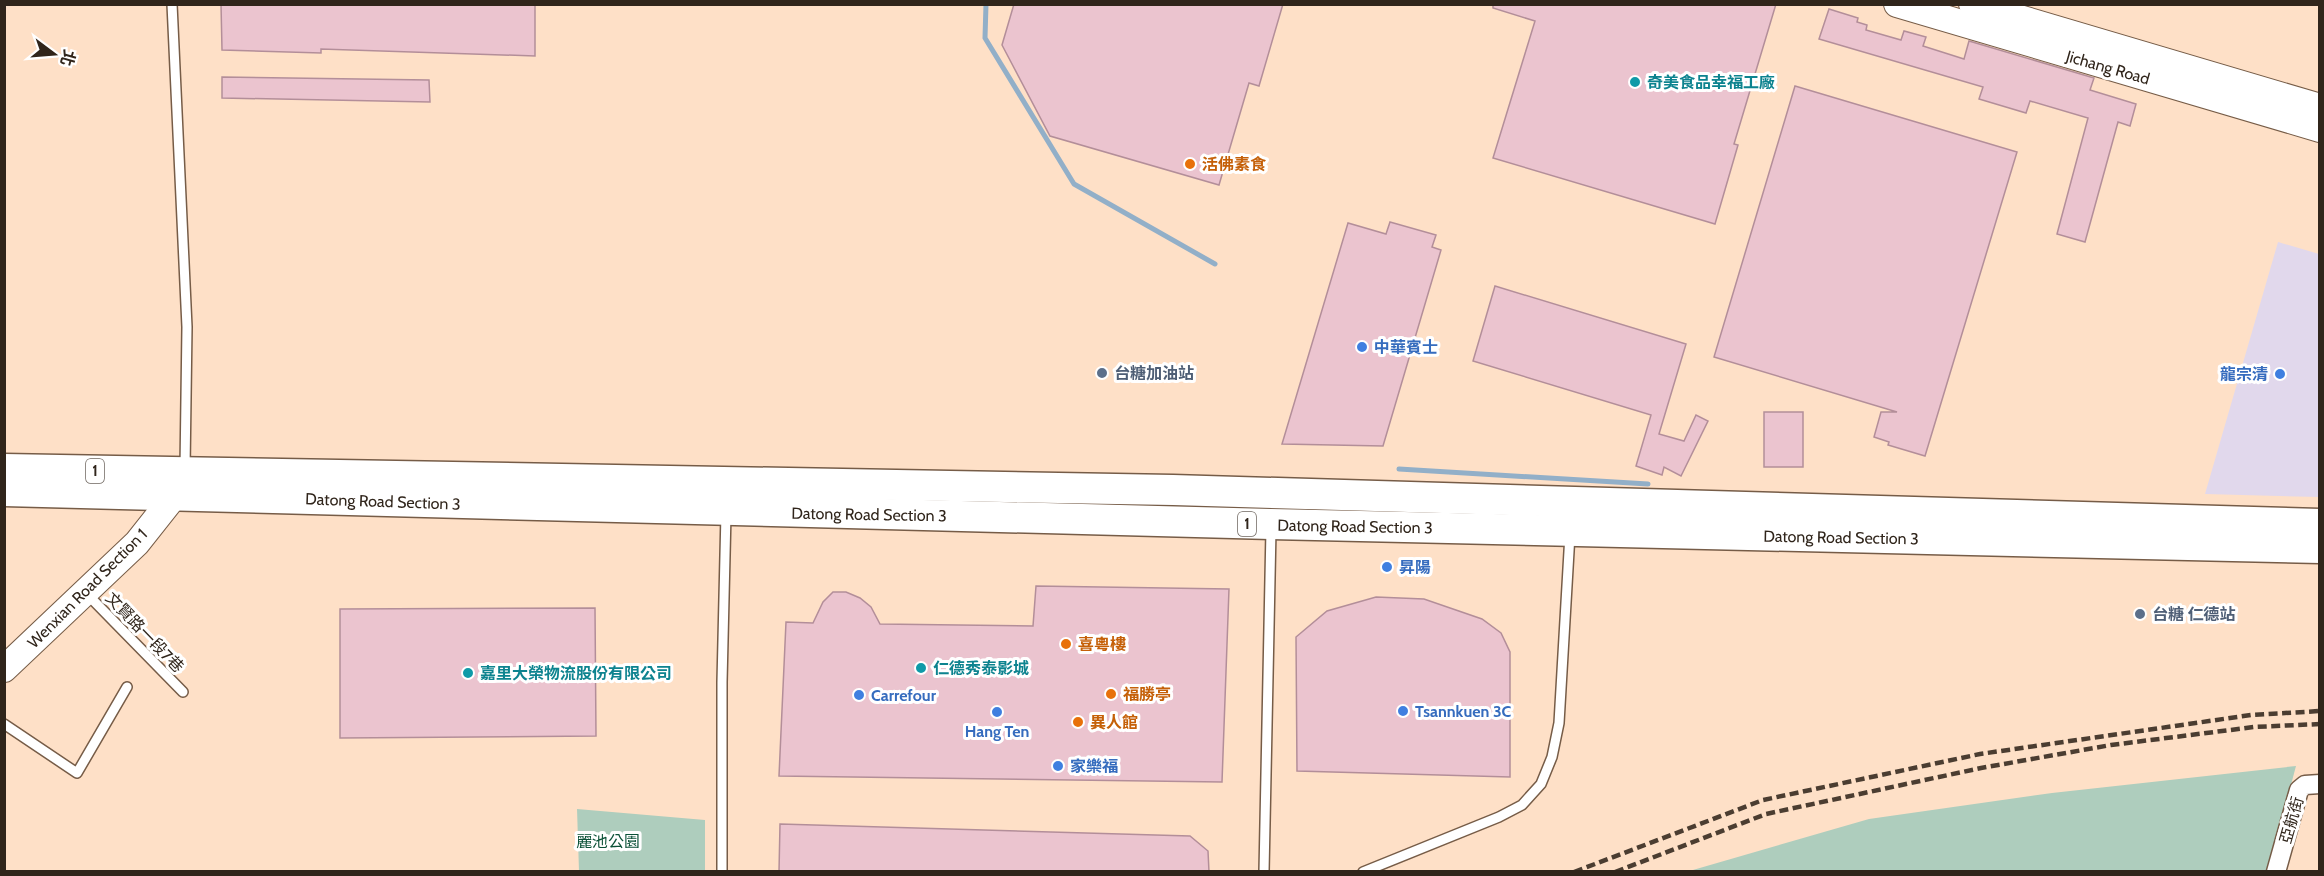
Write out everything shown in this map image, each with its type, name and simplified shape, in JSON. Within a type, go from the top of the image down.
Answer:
[{"type":"main road","name":"1","points":[[4,469],[180,484]]},
{"type":"main road","name":"1","points":[[4,491],[180,484]]},
{"type":"main road","name":"Datong Road Section 3","points":[[180,484],[726,495],[1162,490],[1571,516],[2319,548]]},
{"type":"main road","name":"Datong Road Section 3","points":[[726,495],[1271,524],[1571,516],[2319,524]]},
{"type":"street","name":"Jichang Road","points":[[1897,4],[2319,129]]},
{"type":"street","name":"Jichang Road","points":[[1972,4],[2319,107]]},
{"type":"street","name":"Wenxian Road Section 1","points":[[4,669],[137,543],[180,484]]},
{"type":"street","name":"亞航街","points":[[2276,872],[2300,790],[2305,785],[2319,784]]},
{"type":"lane","points":[[172,4],[187,327],[180,484]]},
{"type":"lane","points":[[722,872],[722,682],[726,495]]},
{"type":"lane","points":[[1363,872],[1499,817],[1522,805],[1540,784],[1552,756],[1559,723],[1571,516]]},
{"type":"lane","points":[[1263,872],[1271,524]]},
{"type":"lane","name":"文賢路一段7巷","points":[[85,592],[183,692]]},
{"type":"lane","points":[[4,724],[77,773],[127,687]]},
{"type":"shaded area","name":"龍宗清","points":[[2278,242],[2319,254],[2319,497],[2205,494]]},
{"type":"green space","points":[[2296,766],[2268,871],[1686,872],[1869,819],[2052,793]]},
{"type":"green space","name":"麗池公園","points":[[577,809],[705,820],[705,871],[579,871]]},
{"type":"building","points":[[221,4],[535,4],[535,56],[321,49],[321,53],[222,50]]},
{"type":"building","points":[[1014,4],[1283,4],[1259,86],[1249,83],[1219,185],[1050,136],[1002,45]]},
{"type":"building","name":"奇美食品幸福工廠","points":[[1493,4],[1776,4],[1734,144],[1738,145],[1715,224],[1493,158],[1535,21],[1493,8]]},
{"type":"building","points":[[1829,9],[1858,18],[1857,22],[1867,25],[1866,30],[1901,40],[1904,31],[1926,37],[1923,46],[1964,59],[1969,41],[2094,78],[2090,90],[2136,104],[2130,126],[2118,122],[2085,242],[2057,234],[2088,118],[2030,101],[2026,113],[1979,99],[1983,87],[1819,39]]},
{"type":"building","points":[[222,77],[429,80],[430,102],[222,98]]},
{"type":"building","points":[[1795,86],[2017,152],[1925,456],[1888,445],[1889,442],[1874,437],[1881,412],[1897,412],[1714,357]]},
{"type":"building","name":"中華賓士","points":[[1390,222],[1436,235],[1432,247],[1441,250],[1383,446],[1282,444],[1348,223],[1386,234]]},
{"type":"building","points":[[1495,286],[1686,344],[1659,434],[1684,441],[1696,415],[1708,421],[1681,476],[1664,467],[1662,475],[1636,466],[1651,415],[1473,361]]},
{"type":"building","points":[[1764,412],[1803,412],[1803,467],[1764,467]]},
{"type":"building","points":[[1036,586],[1229,589],[1222,782],[779,776],[786,622],[813,623],[823,602],[833,592],[846,592],[860,598],[871,607],[880,624],[1033,626]]},
{"type":"building","name":"Tsannkuen 3C","points":[[1376,597],[1424,599],[1482,619],[1501,633],[1510,652],[1510,777],[1297,771],[1296,637],[1327,611]]},
{"type":"building","name":"嘉里大榮物流股份有限公司","points":[[595,608],[596,736],[340,738],[340,609]]},
{"type":"building","points":[[780,824],[1190,836],[1208,851],[1209,872],[779,872]]},
{"type":"waterway","points":[[986,4],[985,38],[1074,184],[1215,264]]},
{"type":"waterway","points":[[1399,469],[1648,484]]},
{"type":"railway","points":[[1574,872],[1763,800],[1980,754],[2251,715],[2320,711]]},
{"type":"railway","points":[[1615,872],[1766,814],[1981,768],[2111,745],[2254,727],[2320,724]]},
{"type":"place","name":"奇美食品幸福工廠","points":[[1635,82]]},
{"type":"place","name":"活佛素食","points":[[1190,164]]},
{"type":"place","name":"中華賓士","points":[[1362,347]]},
{"type":"place","name":"台糖加油站","points":[[1102,373]]},
{"type":"place","name":"龍宗清","points":[[2280,374]]},
{"type":"place","name":"昇陽","points":[[1387,567]]},
{"type":"place","name":"台糖 仁德站","points":[[2140,614]]},
{"type":"place","name":"喜粵樓","points":[[1066,644]]},
{"type":"place","name":"仁德秀泰影城","points":[[921,668]]},
{"type":"place","name":"嘉里大榮物流股份有限公司","points":[[468,673]]},
{"type":"place","name":"福勝亭","points":[[1111,694]]},
{"type":"place","name":"Carrefour","points":[[859,695]]},
{"type":"place","name":"Tsannkuen 3C","points":[[1403,711]]},
{"type":"place","name":"Hang Ten","points":[[997,712]]},
{"type":"place","name":"異人館","points":[[1078,722]]},
{"type":"place","name":"家樂福","points":[[1058,766]]}]
